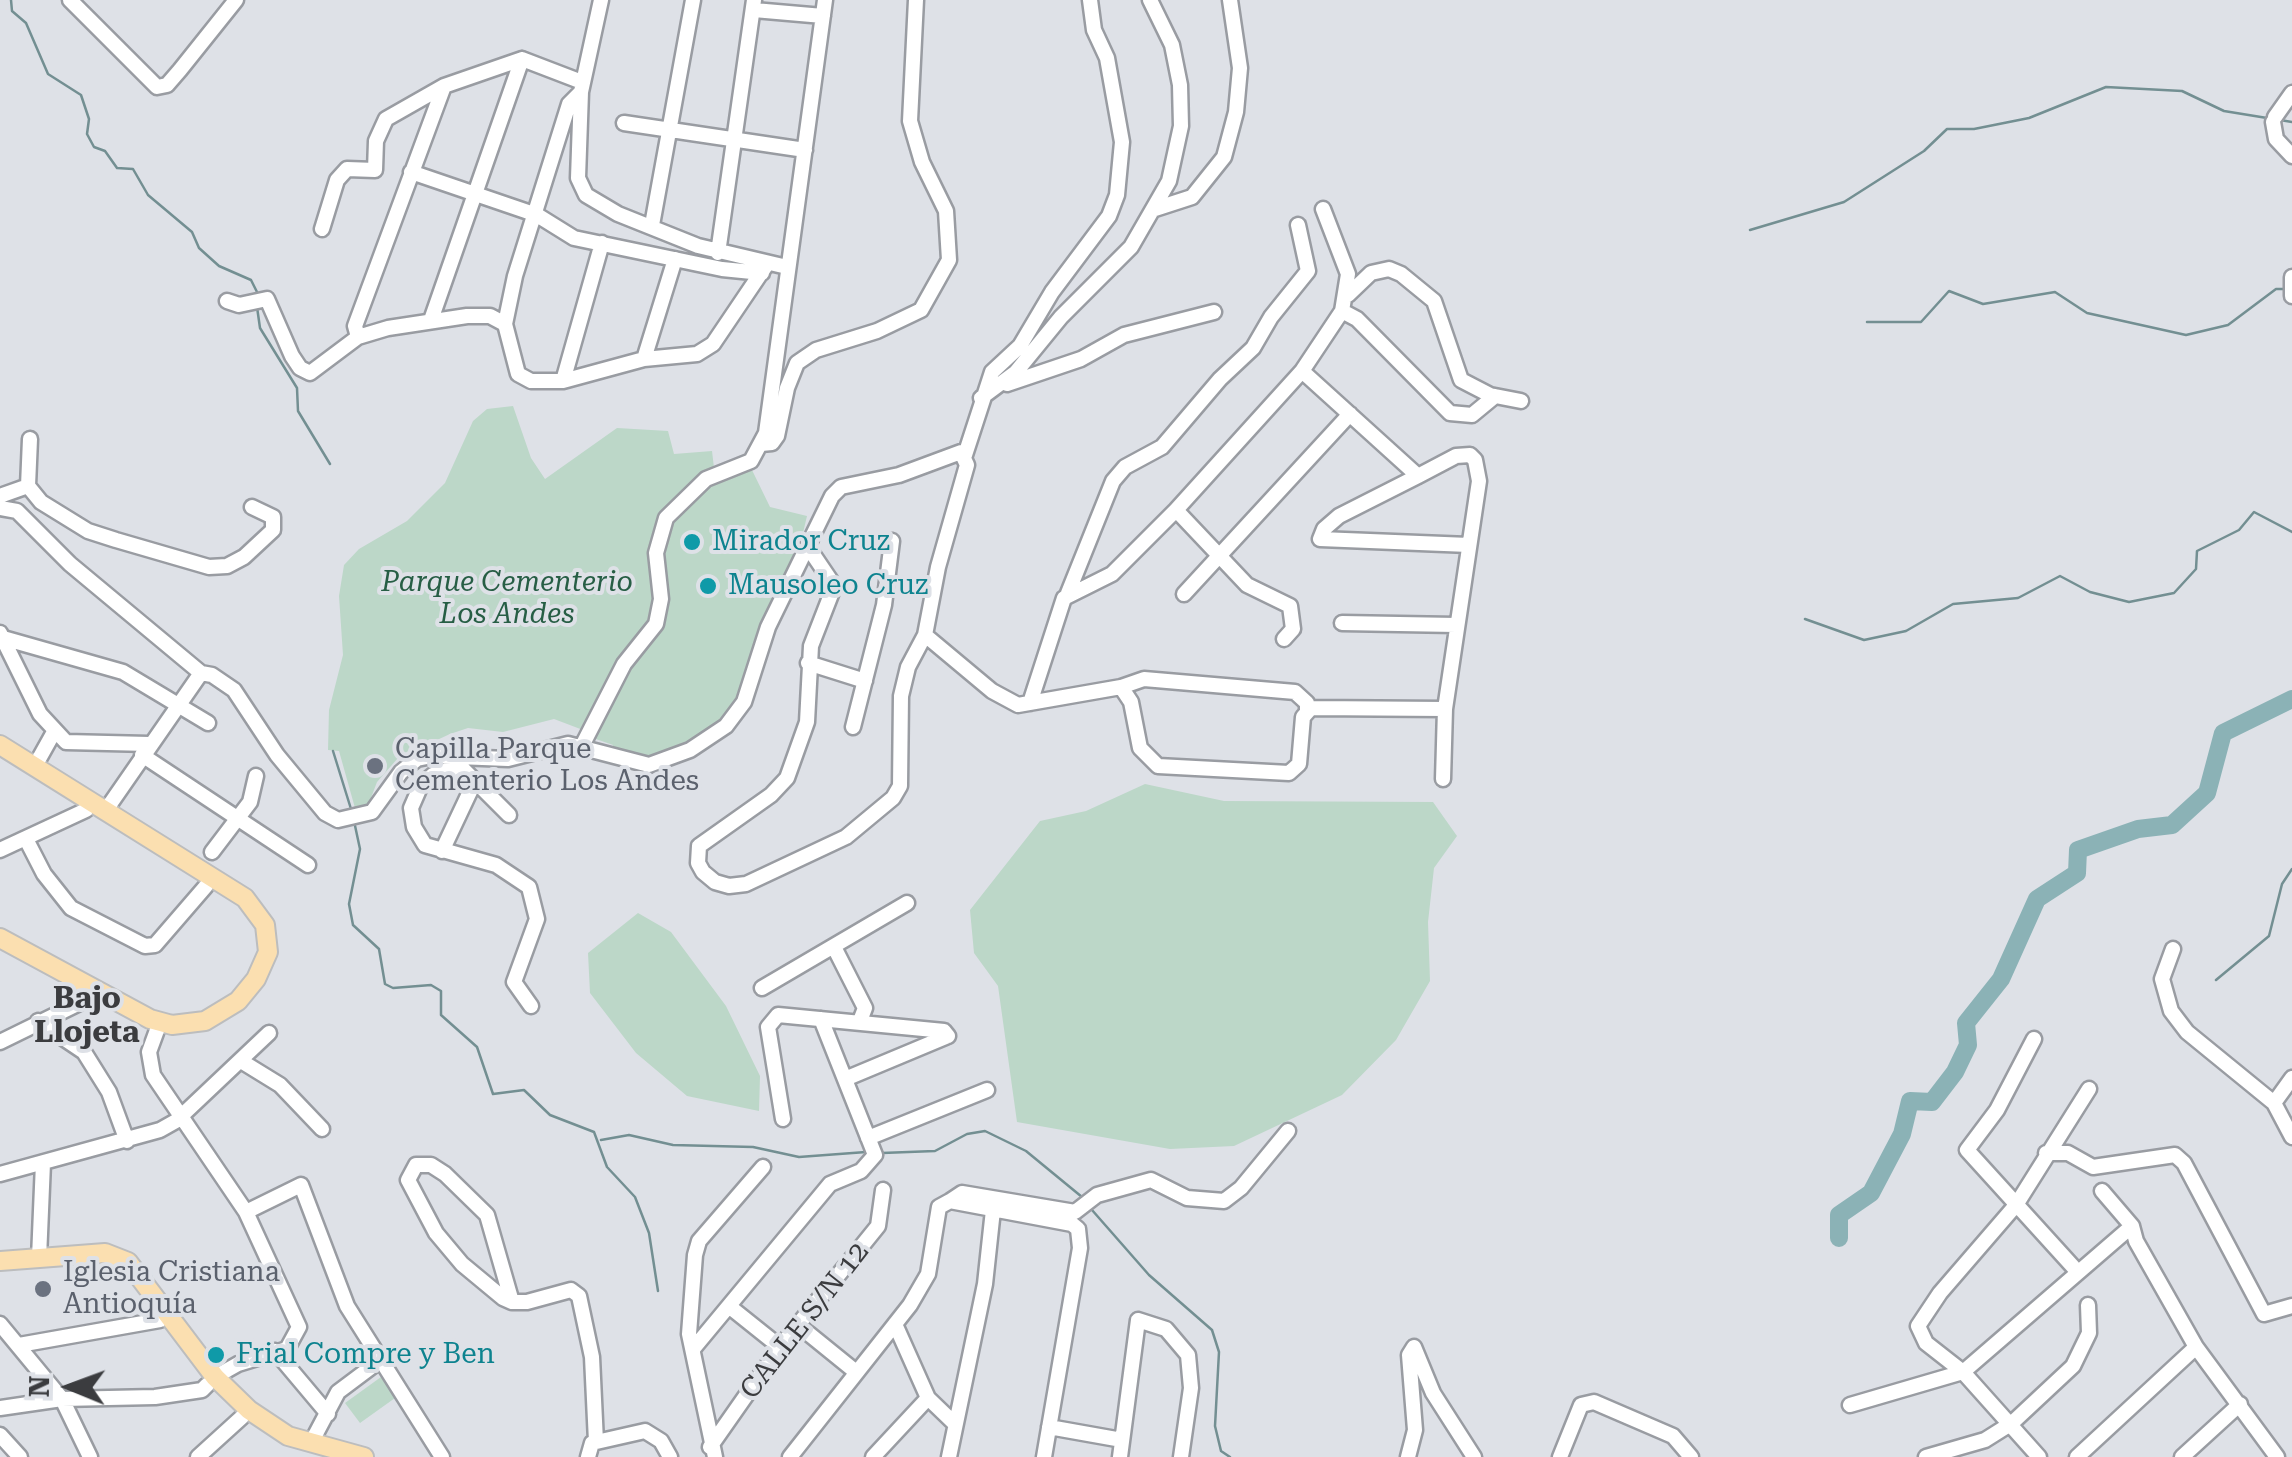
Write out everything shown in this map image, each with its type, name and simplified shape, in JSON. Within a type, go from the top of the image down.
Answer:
[{"type":"main road","points":[[0,746],[32,771],[209,881],[247,915],[256,932],[256,954],[239,982],[211,1006],[162,1017],[2,932]]},
{"type":"main road","points":[[0,758],[32,771]]},
{"type":"main road","points":[[0,1260],[112,1266],[164,1317],[211,1381],[245,1413],[317,1450],[364,1457]]},
{"type":"main road","points":[[0,1271],[39,1263]]},
{"type":"street","points":[[70,0],[158,87],[166,85],[180,70],[237,1]]},
{"type":"street","points":[[652,224],[693,0]]},
{"type":"street","points":[[761,444],[772,443],[777,436],[787,388],[798,363],[816,350],[877,332],[921,310],[949,260],[946,211],[910,121],[916,0]]},
{"type":"street","points":[[808,547],[831,581],[832,592],[808,663],[807,722],[787,778],[771,795],[700,846],[698,863],[715,882],[746,884],[846,837],[893,798],[900,786],[901,696],[908,667],[925,635],[981,398],[992,372],[1020,346],[1052,292],[1109,216],[1117,195],[1122,142],[1107,58],[1092,16],[1093,0]]},
{"type":"street","points":[[1001,386],[1132,247],[1155,209],[1175,160],[1181,112],[1172,45],[1150,0]]},
{"type":"street","points":[[1155,209],[1192,198],[1224,157],[1240,68],[1230,0]]},
{"type":"street","points":[[601,1],[582,87],[580,187],[586,195],[618,214],[764,268]]},
{"type":"street","points":[[582,746],[624,664],[656,624],[661,599],[656,553],[666,518],[706,480],[751,461],[761,444],[824,8],[754,5],[718,253]]},
{"type":"street","points":[[322,229],[336,180],[346,169],[375,170],[376,142],[386,119],[444,86],[522,59],[582,87]]},
{"type":"street","points":[[431,320],[522,59]]},
{"type":"street","points":[[358,336],[355,326],[444,86]]},
{"type":"street","points":[[582,87],[568,104],[537,216],[515,276],[505,324],[518,374],[531,381],[564,381],[644,359],[705,350],[764,268]]},
{"type":"street","points":[[2292,93],[2274,120],[2276,138],[2292,156]]},
{"type":"street","points":[[624,124],[804,150]]},
{"type":"street","points":[[411,172],[537,216],[574,238],[674,259],[788,267]]},
{"type":"street","points":[[1323,209],[1348,274],[1345,303],[1357,319],[1450,413],[1472,415],[1495,396]]},
{"type":"street","points":[[1030,703],[1043,652],[1113,481],[1125,467],[1162,447],[1220,379],[1254,348],[1271,316],[1308,271],[1298,226]]},
{"type":"street","points":[[564,381],[602,242]]},
{"type":"street","points":[[644,359],[674,259]]},
{"type":"street","points":[[1068,593],[1112,574],[1176,510],[1302,372],[1345,303],[1371,273],[1388,268],[1434,301],[1460,380],[1495,396],[1521,402]]},
{"type":"street","points":[[2292,277],[2292,296]]},
{"type":"street","points":[[226,301],[238,305],[268,299],[292,356],[305,372],[313,372],[358,336],[431,320],[490,316],[505,324]]},
{"type":"street","points":[[981,398],[1001,386],[1080,359],[1124,335],[1214,312]]},
{"type":"street","points":[[1302,372],[1418,476]]},
{"type":"street","points":[[1184,594],[1350,414]]},
{"type":"street","points":[[30,439],[28,486],[54,513],[88,531],[209,567],[236,563],[272,530],[273,517],[252,507]]},
{"type":"street","points":[[0,508],[17,511],[70,564],[201,673],[212,675],[234,690],[277,755],[325,814],[354,816],[372,812],[385,790],[417,759],[508,759],[568,744],[648,764],[676,758],[726,726],[744,702],[768,628],[821,515],[841,487],[900,475],[956,451],[966,455]]},
{"type":"street","points":[[1443,778],[1444,709],[1479,481],[1475,460],[1461,455],[1339,516],[1324,529],[1320,539],[1469,545]]},
{"type":"street","points":[[0,496],[28,486]]},
{"type":"street","points":[[1176,510],[1247,585],[1290,606],[1293,630],[1284,638]]},
{"type":"street","points":[[854,727],[884,604],[892,541]]},
{"type":"street","points":[[1342,623],[1456,625]]},
{"type":"street","points":[[925,635],[1009,702],[1030,703],[1121,688],[1144,679],[1295,692],[1307,702],[1295,771],[1158,766],[1140,748],[1131,702],[1121,688]]},
{"type":"street","points":[[1,636],[123,672],[208,723]]},
{"type":"street","points":[[1,636],[40,714],[66,742],[146,749],[308,865]]},
{"type":"street","points":[[808,663],[865,681]]},
{"type":"street","points":[[0,850],[96,810],[201,673]]},
{"type":"street","points":[[1306,710],[1444,709]]},
{"type":"street","points":[[32,771],[54,732]]},
{"type":"street","points":[[461,761],[509,815]]},
{"type":"street","points":[[461,761],[421,784],[412,808],[420,842],[496,865],[529,887],[537,919],[514,982],[520,997],[531,1006]]},
{"type":"street","points":[[212,852],[236,814],[250,802],[256,776]]},
{"type":"street","points":[[442,850],[476,781]]},
{"type":"street","points":[[26,838],[44,874],[71,908],[145,946],[156,945],[209,881]]},
{"type":"street","points":[[762,988],[907,903]]},
{"type":"street","points":[[834,948],[865,1008],[860,1021]]},
{"type":"street","points":[[2173,950],[2162,978],[2171,1011],[2187,1032],[2274,1102],[2292,1138]]},
{"type":"street","points":[[0,1042],[104,988]]},
{"type":"street","points":[[783,1119],[768,1027],[778,1014],[944,1031],[948,1036],[845,1079]]},
{"type":"street","points":[[0,1408],[62,1399],[155,1397],[202,1390],[211,1381],[287,1350],[299,1326],[246,1212],[153,1074],[150,1052],[162,1017]]},
{"type":"street","points":[[693,1349],[830,1184],[871,1163],[874,1155],[822,1019]]},
{"type":"street","points":[[38,1021],[84,1052],[109,1092],[127,1141]]},
{"type":"street","points":[[0,1174],[160,1130],[269,1033]]},
{"type":"street","points":[[2034,1040],[1997,1110],[1967,1150],[2076,1270]]},
{"type":"street","points":[[241,1061],[280,1085],[322,1129]]},
{"type":"street","points":[[2274,1102],[2292,1078]]},
{"type":"street","points":[[2038,1457],[1963,1372],[1920,1336],[1920,1321],[2016,1204],[2089,1089]]},
{"type":"street","points":[[868,1138],[987,1090]]},
{"type":"street","points":[[950,1201],[962,1192],[1074,1212],[1097,1195],[1151,1180],[1187,1198],[1224,1200],[1241,1188],[1271,1146],[1288,1132]]},
{"type":"street","points":[[2046,1153],[2068,1153],[2093,1167],[2175,1155],[2184,1163],[2209,1218],[2228,1245],[2264,1314],[2292,1306]]},
{"type":"street","points":[[39,1263],[43,1163]]},
{"type":"street","points":[[512,1302],[487,1216],[445,1174],[430,1166],[416,1165],[408,1180],[436,1234],[462,1264],[512,1302],[571,1290],[579,1296],[589,1332],[590,1449],[649,1432],[661,1440],[670,1457]]},
{"type":"street","points":[[713,1452],[688,1321],[696,1249],[763,1167]]},
{"type":"street","points":[[246,1212],[301,1185],[348,1306],[442,1457]]},
{"type":"street","name":"CALLE S/N 12","points":[[713,1452],[780,1347],[878,1226],[883,1190]]},
{"type":"street","points":[[2102,1190],[2132,1226],[2136,1241],[2196,1348],[2276,1457]]},
{"type":"street","points":[[790,1457],[895,1324],[928,1274],[938,1213],[943,1202],[950,1201],[1072,1224],[1081,1238],[1044,1457]]},
{"type":"street","points":[[949,1457],[984,1284],[993,1210]]},
{"type":"street","points":[[1850,1404],[1963,1372],[2076,1270],[2132,1226]]},
{"type":"street","points":[[1926,1457],[1986,1440],[2012,1423],[2073,1366],[2089,1332],[2088,1305]]},
{"type":"street","points":[[730,1307],[780,1347]]},
{"type":"street","points":[[19,1345],[164,1317]]},
{"type":"street","points":[[1120,1457],[1138,1320],[1166,1329],[1188,1355],[1191,1388],[1181,1457]]},
{"type":"street","points":[[0,1324],[62,1399],[90,1457]]},
{"type":"street","points":[[895,1324],[928,1398],[955,1424]]},
{"type":"street","points":[[798,1325],[856,1372]]},
{"type":"street","points":[[1408,1457],[1416,1430],[1409,1355],[1414,1347],[1434,1392],[1474,1457]]},
{"type":"street","points":[[2077,1457],[2196,1348]]},
{"type":"street","points":[[275,1352],[328,1414]]},
{"type":"street","points":[[317,1450],[338,1392],[382,1359]]},
{"type":"street","points":[[873,1457],[928,1398]]},
{"type":"street","points":[[1560,1457],[1581,1406],[1594,1402],[1673,1436],[1691,1457]]},
{"type":"street","points":[[2182,1457],[2240,1404]]},
{"type":"street","points":[[198,1457],[245,1413]]},
{"type":"street","points":[[1050,1427],[1122,1440]]},
{"type":"street","points":[[0,1434],[20,1457]]},
{"type":"green space","name":"Parque Cementerio Los Andes","points":[[513,406],[531,458],[545,479],[617,428],[668,431],[674,454],[712,451],[714,468],[666,506],[656,521],[651,557],[654,597],[646,629],[583,730],[554,719],[503,732],[468,728],[450,734],[398,758],[377,782],[364,809],[355,808],[339,751],[328,750],[329,710],[343,655],[339,596],[344,565],[359,549],[407,521],[445,483],[473,421],[487,409]]},
{"type":"green space","name":"Parque Cementerio Los Andes","points":[[752,470],[770,507],[807,516],[798,554],[755,640],[746,685],[734,709],[721,725],[676,753],[651,761],[611,752],[613,745],[593,738],[625,675],[665,622],[663,539],[672,518],[713,481]]},
{"type":"green space","points":[[1145,784],[1224,801],[1433,802],[1457,836],[1434,868],[1428,922],[1430,981],[1396,1040],[1342,1095],[1234,1146],[1170,1149],[1017,1122],[998,986],[974,953],[970,910],[1040,821],[1086,811]]},
{"type":"green space","points":[[638,913],[671,932],[726,1006],[760,1076],[759,1111],[687,1096],[636,1053],[590,993],[588,953]]},
{"type":"green space","points":[[381,1377],[395,1398],[360,1423],[345,1403]]},
{"type":"waterway","points":[[11,0],[12,11],[26,23],[48,74],[81,95],[89,119],[87,134],[94,147],[105,151],[117,168],[133,169],[148,195],[192,232],[199,248],[219,266],[251,280],[258,294]]},
{"type":"waterway","points":[[1750,230],[1844,202],[1924,151],[1947,129],[1974,129],[2029,118],[2106,87],[2182,91],[2224,111],[2267,118]]},
{"type":"waterway","points":[[2280,120],[2292,122]]},
{"type":"waterway","points":[[1867,322],[1921,322],[1949,291],[1983,304],[2055,292],[2087,313],[2186,335],[2228,325],[2276,289],[2285,289]]},
{"type":"waterway","points":[[257,307],[260,328],[297,388],[298,411],[330,464]]},
{"type":"waterway","points":[[1805,619],[1864,640],[1906,631],[1953,604],[2018,598],[2060,576],[2090,592],[2129,602],[2174,593],[2196,569],[2197,551],[2239,530],[2254,512],[2292,532]]},
{"type":"waterway","points":[[1839,1238],[1839,1215],[1871,1193],[1902,1134],[1910,1101],[1932,1102],[1955,1072],[1968,1045],[1966,1023],[2001,979],[2037,899],[2077,873],[2078,850],[2138,829],[2172,825],[2207,793],[2223,733],[2292,699]]},
{"type":"waterway","points":[[333,751],[351,809]]},
{"type":"waterway","points":[[354,821],[360,849],[349,904],[353,925],[379,949],[385,984],[393,988],[431,985],[441,991],[441,1015],[477,1047],[493,1094],[524,1090],[550,1115],[594,1132],[607,1167],[635,1197],[649,1233],[658,1291]]},
{"type":"waterway","points":[[2216,980],[2269,936],[2282,884],[2292,869]]},
{"type":"waterway","points":[[882,1153],[935,1151],[967,1134],[985,1131],[1026,1151],[1082,1197]]},
{"type":"waterway","points":[[601,1140],[629,1135],[673,1145],[753,1147],[799,1157],[866,1152]]},
{"type":"waterway","points":[[1092,1210],[1149,1275],[1212,1330],[1219,1352],[1215,1426],[1221,1451],[1230,1457]]},
{"type":"place","name":"Mirador Cruz","points":[[692,542]]},
{"type":"place","name":"Mausoleo Cruz","points":[[708,586]]},
{"type":"place","name":"Capilla Parque Cementerio Los Andes","points":[[375,766]]},
{"type":"place","name":"Iglesia Cristiana Antioquía","points":[[43,1289]]},
{"type":"place","name":"Frial Compre y Ben","points":[[216,1355]]},
{"type":"district","name":"Bajo Llojeta","points":[[87,1016]]}]
